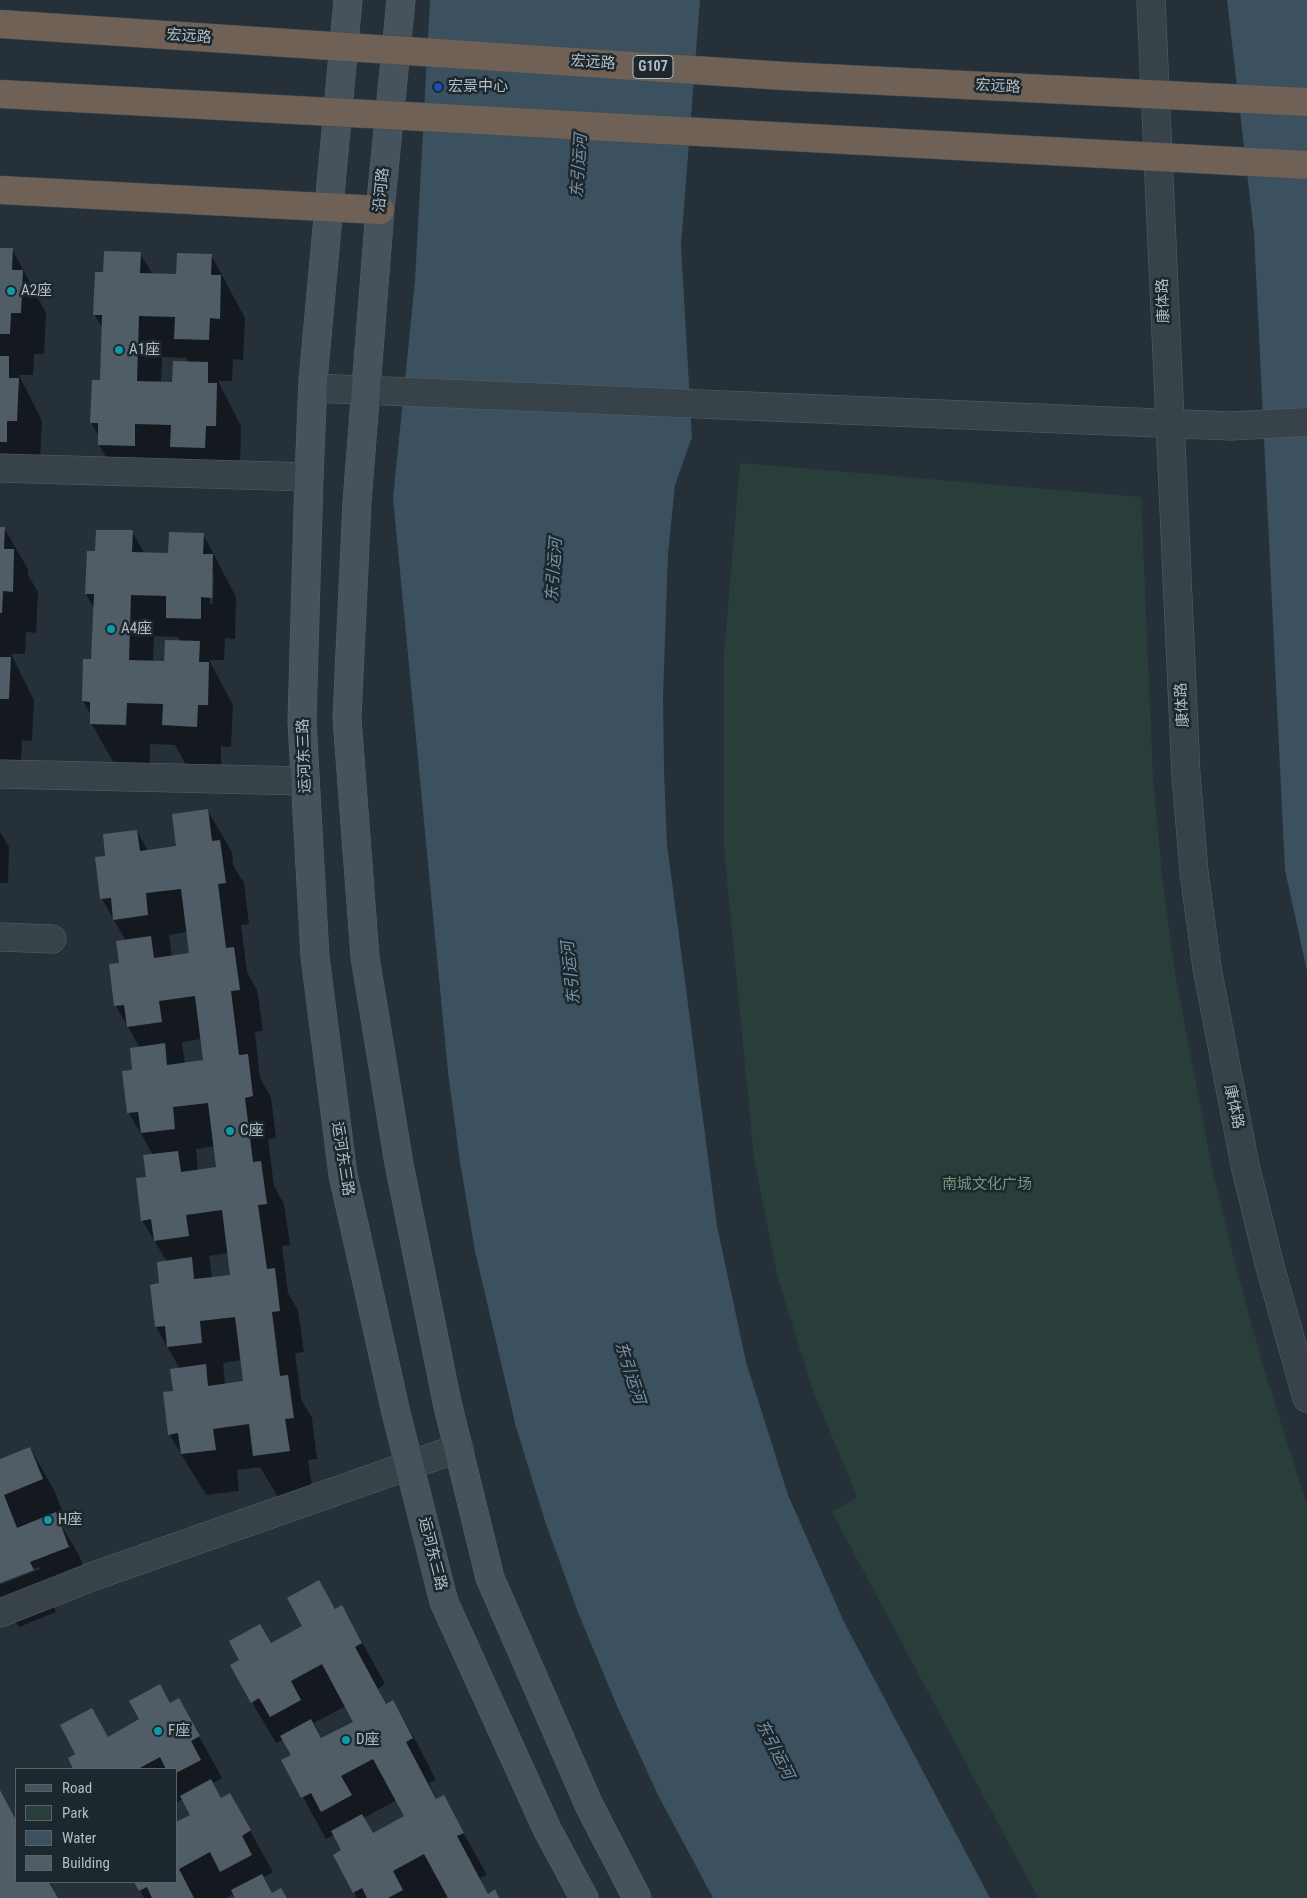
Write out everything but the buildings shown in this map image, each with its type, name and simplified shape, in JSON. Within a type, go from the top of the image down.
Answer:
[{"type":"highway","name":"宏远路","points":[[0,24],[794,76],[1307,102]]},
{"type":"highway","points":[[0,94],[1307,165]]},
{"type":"highway","points":[[0,190],[380,210]]},
{"type":"street","points":[[348,0],[313,384],[366,385],[398,393],[1231,426],[1307,422]]},
{"type":"street","name":"沿河路","points":[[366,385],[380,210],[401,0]]},
{"type":"street","name":"康体路","points":[[1151,0],[1186,775],[1194,872],[1207,968],[1245,1165],[1269,1263],[1307,1398]]},
{"type":"street","name":"运河东三路","points":[[313,384],[302,721],[315,957],[343,1175],[410,1465],[444,1602],[547,1828],[584,1898]]},
{"type":"street","points":[[366,385],[357,502],[347,718],[365,957],[399,1164],[459,1448],[490,1578],[588,1805],[637,1898]]},
{"type":"street","points":[[0,468],[309,477]]},
{"type":"street","points":[[0,774],[306,781]]},
{"type":"street","points":[[0,937],[52,939]]},
{"type":"street","points":[[0,1613],[94,1576],[459,1448]]},
{"type":"green space","name":"南城文化广场","points":[[740,463],[1141,497],[1153,777],[1162,876],[1175,973],[1213,1173],[1237,1271],[1264,1369],[1307,1505],[1307,1898],[1038,1898],[832,1512],[857,1497],[812,1388],[777,1275],[754,1158],[724,848],[724,655]]},
{"type":"water","name":"东引运河","points":[[430,0],[700,0],[681,246],[692,437],[675,485],[668,554],[663,696],[664,770],[667,844],[717,1226],[746,1362],[788,1495],[844,1622],[990,1898],[713,1898],[658,1795],[617,1706],[579,1615],[545,1521],[516,1427],[475,1251],[460,1162],[448,1072],[393,498],[415,281]]},
{"type":"water","points":[[1227,0],[1307,0],[1307,971],[1285,870],[1254,233]]},
{"type":"place","name":"宏景中心","points":[[438,87]]},
{"type":"place","name":"A2座","points":[[11,291]]},
{"type":"place","name":"A1座","points":[[119,350]]},
{"type":"place","name":"A4座","points":[[111,629]]},
{"type":"place","name":"C座","points":[[230,1131]]},
{"type":"place","name":"H座","points":[[48,1520]]},
{"type":"place","name":"F座","points":[[158,1731]]},
{"type":"place","name":"D座","points":[[346,1740]]}]
